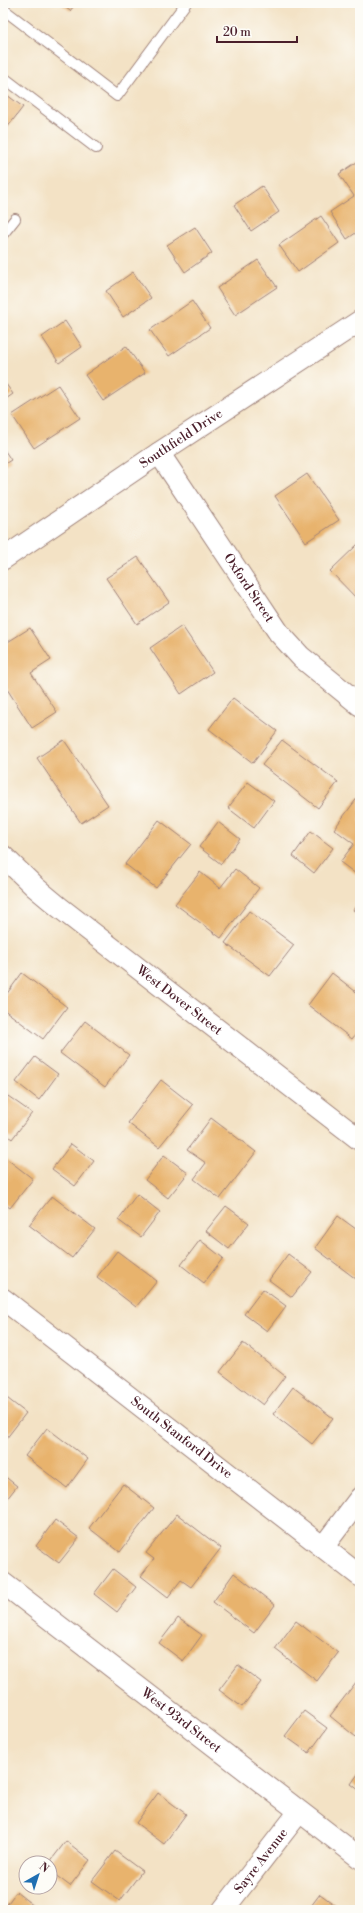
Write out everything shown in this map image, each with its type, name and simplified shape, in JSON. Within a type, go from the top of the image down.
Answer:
[{"type":"street","name":"Southfield Drive","points":[[3,559],[158,453],[360,321]]},
{"type":"street","name":"Oxford Street","points":[[158,453],[279,633],[301,657],[360,705]]},
{"type":"street","name":"West Dover Street","points":[[3,856],[34,887],[59,907],[360,1140]]},
{"type":"street","name":"South Stanford Drive","points":[[3,1299],[360,1576]]},
{"type":"street","points":[[323,1547],[360,1498]]},
{"type":"street","name":"West 93rd Street","points":[[3,1583],[360,1858]]},
{"type":"street","name":"Sayre Avenue","points":[[223,1910],[299,1812]]},
{"type":"lane","points":[[3,9],[117,96],[187,3]]},
{"type":"lane","points":[[3,77],[96,148]]},
{"type":"lane","points":[[3,234],[16,219]]},
{"type":"building","points":[[60,3],[76,3],[70,11]]},
{"type":"building","points":[[3,92],[23,107],[3,133]]},
{"type":"building","points":[[360,160],[360,230],[347,239],[330,212],[354,196],[339,174]]},
{"type":"building","points":[[262,186],[279,212],[251,231],[234,205]]},
{"type":"building","points":[[321,216],[339,243],[298,272],[279,245]]},
{"type":"building","points":[[195,227],[212,253],[185,272],[167,245]]},
{"type":"building","points":[[258,260],[277,287],[235,315],[217,288]]},
{"type":"building","points":[[133,272],[151,298],[123,317],[106,291]]},
{"type":"building","points":[[192,301],[210,328],[169,356],[150,330]]},
{"type":"building","points":[[65,321],[82,347],[59,363],[42,337]]},
{"type":"building","points":[[126,346],[145,373],[103,401],[85,375]]},
{"type":"building","points":[[3,380],[13,394],[3,401]]},
{"type":"building","points":[[58,385],[80,418],[34,448],[12,415]]},
{"type":"building","points":[[3,448],[11,460],[3,465]]},
{"type":"building","points":[[307,474],[339,520],[306,542],[275,496]]},
{"type":"building","points":[[358,544],[360,547],[360,602],[330,571]]},
{"type":"building","points":[[138,557],[169,602],[137,624],[106,578]]},
{"type":"building","points":[[182,626],[213,672],[181,694],[150,648]]},
{"type":"building","points":[[30,628],[51,660],[31,673],[57,712],[32,728],[7,689],[5,691],[3,688],[3,645]]},
{"type":"building","points":[[233,698],[277,731],[253,763],[209,729]]},
{"type":"building","points":[[64,740],[108,805],[81,823],[37,758]]},
{"type":"building","points":[[282,740],[338,782],[318,808],[262,765]]},
{"type":"building","points":[[248,782],[274,801],[254,828],[228,808]]},
{"type":"building","points":[[358,797],[360,798],[360,877],[340,862],[354,844],[334,829]]},
{"type":"building","points":[[159,820],[191,844],[156,888],[125,864]]},
{"type":"building","points":[[218,822],[240,839],[221,864],[199,847]]},
{"type":"building","points":[[311,831],[333,848],[314,873],[293,856]]},
{"type":"building","points":[[235,869],[259,888],[221,938],[175,904],[200,872],[220,888]]},
{"type":"building","points":[[360,901],[360,915],[353,910]]},
{"type":"building","points":[[249,911],[294,945],[270,976],[225,943]]},
{"type":"building","points":[[22,973],[67,1007],[43,1039],[3,1009],[3,999]]},
{"type":"building","points":[[332,973],[360,995],[360,1029],[352,1039],[308,1005]]},
{"type":"building","points":[[85,1021],[129,1055],[105,1087],[60,1053]]},
{"type":"building","points":[[35,1057],[58,1074],[39,1100],[16,1082]]},
{"type":"building","points":[[161,1080],[193,1105],[159,1147],[128,1123]]},
{"type":"building","points":[[8,1096],[32,1113],[12,1139],[3,1132],[3,1103]]},
{"type":"building","points":[[211,1118],[256,1152],[220,1199],[194,1179],[206,1163],[187,1150]]},
{"type":"building","points":[[71,1144],[94,1161],[75,1186],[52,1169]]},
{"type":"building","points":[[164,1155],[188,1173],[168,1198],[145,1180]]},
{"type":"building","points":[[3,1156],[33,1179],[10,1208],[3,1203]]},
{"type":"building","points":[[137,1194],[160,1212],[141,1237],[118,1220]]},
{"type":"building","points":[[52,1196],[95,1229],[72,1258],[29,1225]]},
{"type":"building","points":[[226,1206],[249,1223],[229,1249],[206,1231]]},
{"type":"building","points":[[338,1216],[360,1232],[360,1282],[315,1248]]},
{"type":"building","points":[[200,1240],[223,1258],[204,1283],[181,1265]]},
{"type":"building","points":[[117,1251],[157,1281],[136,1307],[97,1277]]},
{"type":"building","points":[[288,1254],[312,1272],[292,1297],[269,1280]]},
{"type":"building","points":[[263,1289],[286,1306],[267,1331],[244,1314]]},
{"type":"building","points":[[243,1343],[285,1376],[263,1405],[220,1372]]},
{"type":"building","points":[[293,1387],[333,1418],[312,1444],[273,1414]]},
{"type":"building","points":[[3,1395],[26,1413],[6,1439],[3,1437]]},
{"type":"building","points":[[47,1428],[88,1459],[67,1488],[25,1456]]},
{"type":"building","points":[[3,1475],[17,1486],[3,1504]]},
{"type":"building","points":[[123,1484],[154,1508],[120,1552],[89,1528]]},
{"type":"building","points":[[177,1514],[221,1548],[191,1587],[181,1580],[168,1597],[141,1576],[154,1559],[146,1553]]},
{"type":"building","points":[[55,1520],[79,1538],[59,1563],[36,1546]]},
{"type":"building","points":[[113,1569],[136,1587],[117,1612],[94,1594]]},
{"type":"building","points":[[234,1573],[275,1605],[254,1633],[213,1602]]},
{"type":"building","points":[[178,1618],[202,1635],[183,1661],[159,1643]]},
{"type":"building","points":[[296,1621],[338,1653],[317,1681],[275,1649]]},
{"type":"building","points":[[238,1665],[261,1682],[242,1707],[219,1690]]},
{"type":"building","points":[[360,1677],[360,1732],[356,1737],[330,1716]]},
{"type":"building","points":[[304,1711],[327,1728],[309,1753],[285,1736]]},
{"type":"building","points":[[360,1771],[360,1791],[351,1784]]},
{"type":"building","points":[[158,1793],[186,1814],[164,1844],[136,1823]]},
{"type":"building","points":[[66,1841],[90,1860],[70,1886],[58,1877],[58,1855],[55,1855]]},
{"type":"building","points":[[115,1851],[142,1871],[120,1901],[92,1881]]},
{"type":"building","points":[[16,1892],[39,1910],[3,1910]]},
{"type":"building","points":[[320,1894],[342,1910],[308,1910]]}]
